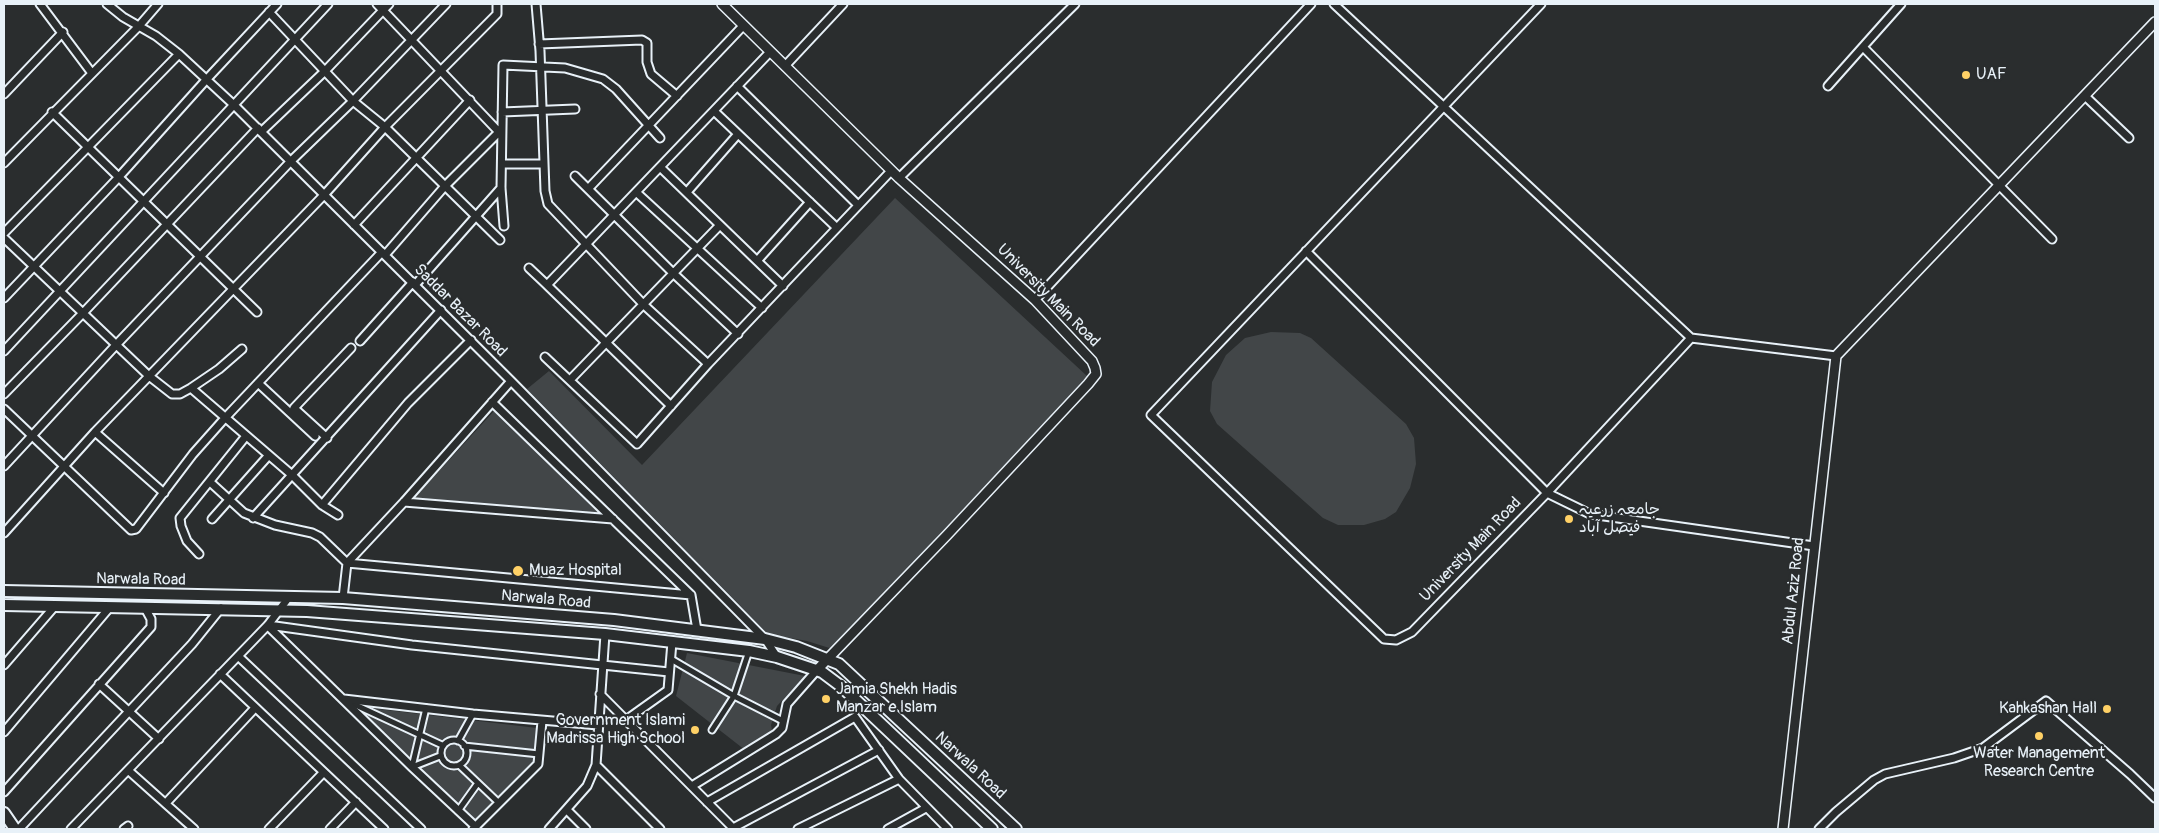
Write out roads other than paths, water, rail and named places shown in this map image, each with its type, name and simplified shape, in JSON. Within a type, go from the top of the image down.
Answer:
[{"type":"main road","name":"Narwala Road","points":[[4,592],[343,598],[614,620],[764,639],[796,647],[839,664],[1016,829]]},
{"type":"main road","name":"Narwala Road","points":[[4,605],[280,610],[605,634],[749,651],[777,657],[817,670],[842,687],[988,828]]},
{"type":"main road","points":[[4,813],[15,829]]},
{"type":"street","points":[[40,4],[92,72]]},
{"type":"street","name":"Saddar Bazar Road","points":[[107,4],[123,17],[179,54],[260,130],[471,340],[764,639],[777,657]]},
{"type":"street","points":[[4,163],[52,112],[139,26],[158,4]]},
{"type":"street","points":[[4,298],[118,178],[277,4]]},
{"type":"street","points":[[4,351],[328,4]]},
{"type":"street","points":[[4,409],[131,530],[140,526],[193,454],[225,418],[384,254],[445,186],[499,132],[377,4]]},
{"type":"street","points":[[4,394],[166,225],[260,130],[325,71],[389,4]]},
{"type":"street","points":[[4,466],[199,257],[446,4]]},
{"type":"street","points":[[4,533],[95,432],[324,195],[385,127],[496,14],[497,4]]},
{"type":"street","points":[[536,4],[545,191],[548,204],[644,305],[708,364]]},
{"type":"street","name":"University Main Road","points":[[722,4],[891,171],[1035,300],[1092,361],[1096,374],[829,660],[817,670]]},
{"type":"street","points":[[785,66],[843,4]]},
{"type":"street","points":[[899,178],[1075,4]]},
{"type":"street","points":[[1035,300],[1311,4]]},
{"type":"street","points":[[1334,4],[1691,338],[1836,356],[2155,22]]},
{"type":"street","points":[[1541,4],[1306,251],[1548,493],[1590,514],[1814,546]]},
{"type":"street","points":[[1828,86],[1902,4]]},
{"type":"street","points":[[269,12],[353,101],[385,127],[500,240]]},
{"type":"street","points":[[588,189],[744,26]]},
{"type":"street","points":[[4,94],[63,32]]},
{"type":"street","points":[[539,44],[642,40],[647,43],[647,62],[651,74],[677,96]]},
{"type":"street","points":[[1864,48],[2052,240]]},
{"type":"street","points":[[547,285],[770,52]]},
{"type":"street","points":[[4,233],[179,54]]},
{"type":"street","points":[[504,226],[502,188],[502,65],[565,68],[602,79],[616,89],[660,138]]},
{"type":"street","points":[[737,86],[858,205]]},
{"type":"street","points":[[2085,96],[2129,138]]},
{"type":"street","points":[[354,225],[415,157],[470,100]]},
{"type":"street","points":[[502,112],[575,109]]},
{"type":"street","points":[[714,111],[837,228]]},
{"type":"street","points":[[52,112],[142,202],[257,312]]},
{"type":"street","points":[[687,192],[738,134]]},
{"type":"street","points":[[502,164],[544,164]]},
{"type":"street","points":[[660,167],[783,286]]},
{"type":"street","points":[[545,357],[636,444],[708,364],[891,171]]},
{"type":"street","points":[[575,176],[738,334]]},
{"type":"street","points":[[360,341],[502,188]]},
{"type":"street","points":[[636,192],[762,308]]},
{"type":"street","points":[[757,261],[810,202]]},
{"type":"street","points":[[570,380],[720,225]]},
{"type":"street","points":[[4,238],[150,376],[172,394],[180,394],[191,388],[220,369],[242,349]]},
{"type":"street","name":"University Main Road","points":[[1306,251],[1151,415],[1384,639],[1396,640],[1412,632],[1548,493],[1691,338]]},
{"type":"street","points":[[529,268],[671,406]]},
{"type":"street","points":[[253,518],[441,310]]},
{"type":"street","points":[[322,505],[408,403],[471,340]]},
{"type":"street","points":[[327,438],[294,408],[351,348]]},
{"type":"street","name":"Abdul Aziz Road","points":[[1783,829],[1836,356]]},
{"type":"street","points":[[343,598],[346,563],[404,502],[511,381]]},
{"type":"street","points":[[258,382],[316,436]]},
{"type":"street","points":[[191,388],[292,475],[322,505],[338,515]]},
{"type":"street","points":[[492,402],[691,595],[697,630]]},
{"type":"street","points":[[95,432],[164,493]]},
{"type":"street","points":[[200,554],[186,541],[180,518],[246,436]]},
{"type":"street","points":[[212,519],[269,455]]},
{"type":"street","points":[[210,482],[238,508],[253,518],[320,537],[346,563],[691,595]]},
{"type":"street","points":[[404,502],[612,519]]},
{"type":"street","points":[[71,829],[268,626],[289,597]]},
{"type":"street","points":[[4,665],[54,606]]},
{"type":"street","points":[[4,732],[110,606]]},
{"type":"street","points":[[4,792],[151,627],[151,619],[145,608]]},
{"type":"street","points":[[19,829],[192,644],[221,608]]},
{"type":"street","points":[[268,626],[412,645],[670,672]]},
{"type":"street","points":[[268,626],[475,828],[538,764],[542,721]]},
{"type":"street","points":[[549,829],[587,786],[596,765],[605,634]]},
{"type":"street","points":[[626,720],[668,690],[672,642]]},
{"type":"street","points":[[712,730],[734,696],[749,651]]},
{"type":"street","points":[[238,656],[421,829]]},
{"type":"street","points":[[671,659],[734,696],[783,721]]},
{"type":"street","points":[[692,786],[776,734],[782,728],[787,704],[817,670]]},
{"type":"street","points":[[220,674],[384,829]]},
{"type":"street","points":[[99,684],[159,739]]},
{"type":"street","points":[[600,694],[733,828],[879,750]]},
{"type":"street","points":[[344,699],[473,714],[598,725]]},
{"type":"street","points":[[344,699],[442,745]]},
{"type":"street","points":[[1819,829],[1864,788],[1880,777],[1983,748],[2046,701],[2155,798]]},
{"type":"street","points":[[166,803],[256,708]]},
{"type":"street","points":[[412,767],[426,708]]},
{"type":"street","points":[[458,741],[473,714]]},
{"type":"street","points":[[707,802],[856,717],[899,779],[948,829]]},
{"type":"street","points":[[451,739],[458,741],[467,750],[465,761],[456,766],[446,764],[440,756],[442,745],[451,739]]},
{"type":"street","points":[[464,746],[539,754]]},
{"type":"street","points":[[412,767],[440,756]]},
{"type":"street","points":[[459,764],[499,803]]},
{"type":"street","points":[[596,765],[660,829]]},
{"type":"street","points":[[129,771],[194,829]]},
{"type":"street","points":[[270,829],[323,773]]},
{"type":"street","points":[[798,829],[899,779]]},
{"type":"street","points":[[458,810],[478,783]]},
{"type":"street","points":[[330,829],[356,802]]},
{"type":"street","points":[[888,829],[926,808]]},
{"type":"street","points":[[567,810],[586,829]]},
{"type":"place","name":"UAF","points":[[1966,75]]},
{"type":"place","name":"جامعہ زرعیہ فیصل آباد","points":[[1569,519]]},
{"type":"place","name":"Muaz Hospital","points":[[518,571]]},
{"type":"place","name":"Jamia Shekh Hadis Manzar e Islam","points":[[826,699]]},
{"type":"place","name":"Kahkashan Hall","points":[[2107,709]]},
{"type":"place","name":"Government Islami Madrissa High School","points":[[695,730]]},
{"type":"place","name":"Water Management Research Centre","points":[[2039,736]]}]
